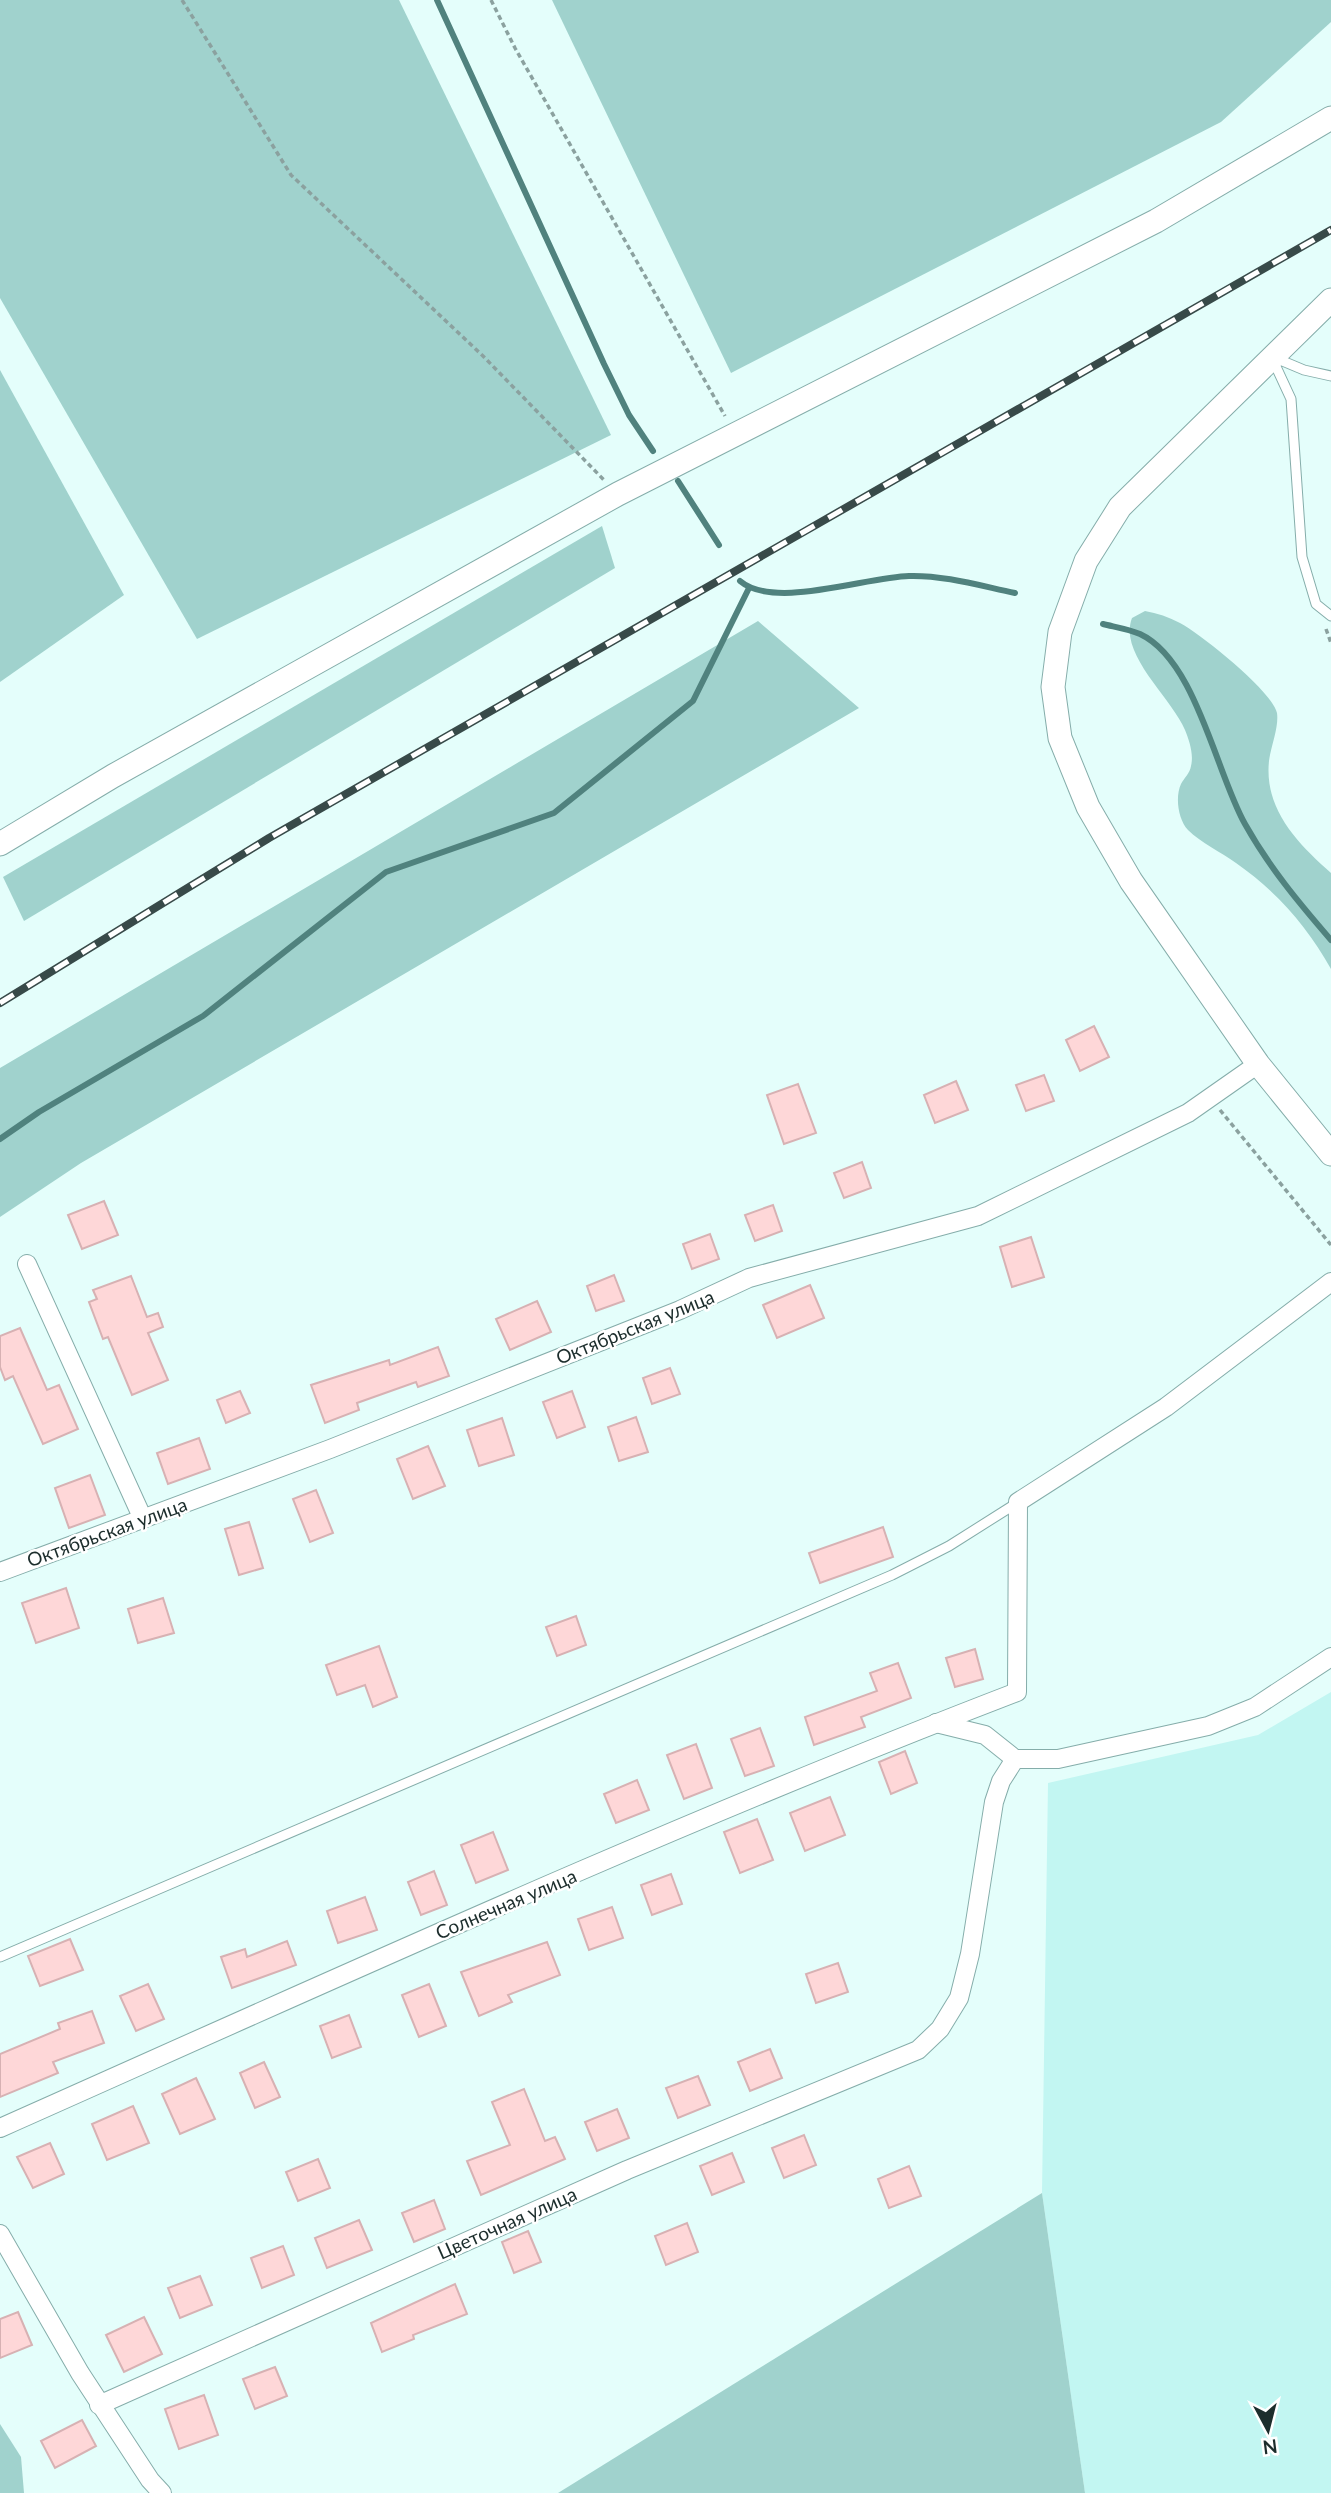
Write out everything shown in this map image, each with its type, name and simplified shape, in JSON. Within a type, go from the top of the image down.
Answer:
[{"type":"street","points":[[0,844],[113,776],[618,494],[1156,221],[1331,118]]},
{"type":"street","points":[[1331,300],[1120,507],[1086,561],[1060,632],[1053,687],[1060,738],[1088,807],[1131,881],[1258,1064],[1331,1154]]},
{"type":"street","name":"Октябрьская улица","points":[[0,1572],[330,1449],[654,1320],[749,1278],[978,1216],[1188,1113],[1258,1064]]},
{"type":"street","points":[[27,1264],[143,1519]]},
{"type":"street","points":[[1018,1502],[1166,1407],[1331,1282]]},
{"type":"street","name":"Солнечная улица","points":[[0,2128],[390,1954],[936,1723],[1017,1692],[1018,1502]]},
{"type":"street","points":[[936,1723],[985,1735],[1016,1759],[1058,1759],[1208,1726],[1255,1707],[1331,1657]]},
{"type":"street","name":"Цветочная улица","points":[[99,2405],[627,2170],[918,2050],[940,2029],[959,1998],[970,1954],[994,1802],[1001,1781],[1016,1759]]},
{"type":"street","points":[[0,2234],[99,2405],[162,2493]]},
{"type":"lane","points":[[1272,356],[1304,370],[1331,376]]},
{"type":"lane","points":[[1272,356],[1291,399],[1302,557],[1316,604],[1331,616]]},
{"type":"lane","points":[[0,1957],[892,1575],[949,1546],[1018,1502]]},
{"type":"path","points":[[182,0],[291,175],[483,356],[618,494]]},
{"type":"path","points":[[491,0],[515,48],[735,434]]},
{"type":"path","points":[[1209,1098],[1331,1245]]},
{"type":"shaded area","points":[[0,0],[399,0],[611,435],[197,639],[0,298]]},
{"type":"shaded area","points":[[552,0],[1331,0],[1331,22],[1221,122],[731,373]]},
{"type":"shaded area","points":[[0,370],[124,595],[0,682]]},
{"type":"shaded area","points":[[602,526],[615,568],[24,921],[3,877]]},
{"type":"shaded area","points":[[1145,611],[1176,621],[1204,639],[1250,678],[1272,703],[1277,718],[1269,761],[1269,778],[1277,810],[1306,850],[1331,873],[1331,969],[1312,938],[1277,898],[1251,874],[1199,839],[1185,825],[1180,814],[1178,795],[1190,769],[1191,747],[1178,717],[1148,676],[1133,646],[1130,632],[1132,618]]},
{"type":"shaded area","points":[[758,621],[859,708],[81,1163],[0,1217],[0,1068]]},
{"type":"shaded area","points":[[1331,1692],[1331,2493],[1085,2493],[1042,2193],[1048,1783],[1258,1735]]},
{"type":"shaded area","points":[[1042,2193],[1085,2493],[558,2493]]},
{"type":"shaded area","points":[[0,2424],[21,2457],[24,2493],[0,2493]]},
{"type":"building","points":[[1094,1026],[1109,1057],[1080,1071],[1066,1040]]},
{"type":"building","points":[[1044,1075],[1054,1101],[1026,1111],[1016,1085]]},
{"type":"building","points":[[956,1081],[968,1110],[935,1123],[924,1095]]},
{"type":"building","points":[[798,1084],[816,1133],[784,1144],[767,1095]]},
{"type":"building","points":[[862,1162],[871,1188],[844,1198],[834,1173]]},
{"type":"building","points":[[104,1201],[118,1235],[82,1249],[68,1215]]},
{"type":"building","points":[[773,1205],[782,1231],[755,1241],[745,1215]]},
{"type":"building","points":[[710,1234],[719,1259],[692,1269],[683,1244]]},
{"type":"building","points":[[1031,1237],[1044,1277],[1012,1287],[1000,1247]]},
{"type":"building","points":[[614,1275],[624,1301],[596,1311],[587,1286]]},
{"type":"building","points":[[131,1276],[147,1317],[158,1313],[163,1327],[148,1333],[168,1380],[132,1395],[108,1337],[103,1339],[89,1302],[97,1299],[93,1290]]},
{"type":"building","points":[[810,1285],[824,1318],[777,1338],[763,1305]]},
{"type":"building","points":[[537,1301],[551,1332],[510,1350],[496,1319]]},
{"type":"building","points":[[20,1328],[47,1390],[59,1385],[78,1429],[43,1444],[13,1376],[5,1380],[0,1367],[0,1336]]},
{"type":"building","points":[[438,1347],[449,1376],[418,1387],[416,1382],[357,1403],[359,1410],[325,1423],[311,1385],[389,1360],[390,1365]]},
{"type":"building","points":[[670,1368],[680,1394],[652,1404],[643,1378]]},
{"type":"building","points":[[240,1391],[250,1413],[226,1423],[217,1400]]},
{"type":"building","points":[[572,1391],[585,1427],[557,1438],[543,1402]]},
{"type":"building","points":[[636,1417],[648,1452],[619,1461],[608,1427]]},
{"type":"building","points":[[502,1418],[514,1455],[479,1466],[467,1430]]},
{"type":"building","points":[[199,1438],[210,1469],[168,1484],[157,1453]]},
{"type":"building","points":[[428,1446],[445,1486],[413,1499],[397,1459]]},
{"type":"building","points":[[90,1475],[105,1515],[69,1528],[55,1488]]},
{"type":"building","points":[[316,1490],[333,1533],[310,1542],[293,1499]]},
{"type":"building","points":[[249,1522],[263,1568],[239,1575],[225,1529]]},
{"type":"building","points":[[883,1527],[893,1557],[820,1583],[809,1553]]},
{"type":"building","points":[[66,1588],[79,1628],[36,1643],[22,1603]]},
{"type":"building","points":[[163,1598],[174,1633],[138,1643],[128,1609]]},
{"type":"building","points":[[576,1616],[586,1645],[557,1656],[546,1627]]},
{"type":"building","points":[[379,1646],[397,1697],[373,1707],[365,1685],[337,1695],[326,1665]]},
{"type":"building","points":[[975,1649],[983,1679],[955,1687],[946,1658]]},
{"type":"building","points":[[898,1663],[911,1698],[861,1717],[865,1727],[814,1745],[805,1717],[877,1691],[870,1673]]},
{"type":"building","points":[[760,1728],[774,1766],[745,1776],[731,1739]]},
{"type":"building","points":[[696,1744],[712,1788],[684,1799],[667,1755]]},
{"type":"building","points":[[905,1751],[917,1783],[891,1794],[879,1762]]},
{"type":"building","points":[[637,1780],[649,1810],[616,1823],[604,1794]]},
{"type":"building","points":[[830,1797],[845,1835],[805,1851],[790,1813]]},
{"type":"building","points":[[757,1819],[773,1860],[740,1873],[724,1832]]},
{"type":"building","points":[[493,1832],[508,1870],[476,1883],[461,1845]]},
{"type":"building","points":[[434,1871],[447,1905],[421,1915],[408,1882]]},
{"type":"building","points":[[671,1874],[682,1904],[652,1915],[641,1885]]},
{"type":"building","points":[[365,1897],[377,1930],[338,1943],[327,1911]]},
{"type":"building","points":[[612,1907],[623,1938],[589,1950],[578,1919]]},
{"type":"building","points":[[70,1939],[83,1970],[40,1986],[28,1956]]},
{"type":"building","points":[[287,1941],[296,1965],[232,1988],[221,1957],[245,1949],[247,1957]]},
{"type":"building","points":[[547,1942],[560,1975],[508,1995],[512,2002],[479,2016],[461,1972]]},
{"type":"building","points":[[838,1963],[848,1992],[816,2003],[806,1974]]},
{"type":"building","points":[[148,1984],[164,2019],[136,2031],[120,1996]]},
{"type":"building","points":[[429,1984],[446,2026],[419,2037],[402,1995]]},
{"type":"building","points":[[92,2011],[104,2043],[53,2062],[58,2073],[0,2097],[0,2054],[60,2029],[58,2023]]},
{"type":"building","points":[[349,2015],[361,2047],[332,2058],[320,2026]]},
{"type":"building","points":[[770,2049],[782,2078],[750,2091],[738,2062]]},
{"type":"building","points":[[264,2062],[280,2097],[255,2108],[240,2073]]},
{"type":"building","points":[[698,2076],[710,2105],[678,2118],[666,2088]]},
{"type":"building","points":[[196,2078],[215,2119],[180,2134],[162,2094]]},
{"type":"building","points":[[524,2089],[545,2141],[555,2137],[565,2159],[481,2195],[467,2161],[510,2145],[492,2102]]},
{"type":"building","points":[[133,2106],[149,2143],[107,2160],[92,2124]]},
{"type":"building","points":[[617,2109],[629,2138],[597,2151],[585,2122]]},
{"type":"building","points":[[804,2135],[816,2165],[784,2178],[772,2148]]},
{"type":"building","points":[[50,2143],[64,2174],[33,2188],[17,2157]]},
{"type":"building","points":[[732,2153],[744,2182],[712,2195],[700,2166]]},
{"type":"building","points":[[318,2159],[330,2188],[298,2201],[286,2172]]},
{"type":"building","points":[[909,2166],[921,2196],[889,2208],[878,2179]]},
{"type":"building","points":[[434,2200],[445,2229],[414,2242],[402,2213]]},
{"type":"building","points":[[359,2220],[372,2250],[327,2268],[315,2238]]},
{"type":"building","points":[[687,2223],[698,2252],[666,2265],[655,2236]]},
{"type":"building","points":[[528,2231],[541,2262],[514,2273],[502,2242]]},
{"type":"building","points":[[283,2246],[294,2275],[262,2288],[251,2258]]},
{"type":"building","points":[[200,2276],[212,2305],[180,2318],[168,2288]]},
{"type":"building","points":[[455,2284],[467,2314],[413,2335],[414,2339],[382,2352],[371,2323]]},
{"type":"building","points":[[18,2312],[32,2345],[0,2358],[0,2319]]},
{"type":"building","points":[[144,2317],[162,2354],[124,2372],[106,2335]]},
{"type":"building","points":[[275,2367],[287,2396],[255,2409],[243,2379]]},
{"type":"building","points":[[204,2395],[218,2435],[179,2449],[165,2409]]},
{"type":"building","points":[[82,2420],[96,2446],[55,2468],[41,2441]]},
{"type":"waterway","points":[[437,0],[604,364],[629,415],[653,451]]},
{"type":"waterway","points":[[678,481],[719,545]]},
{"type":"waterway","points":[[740,581],[755,589],[775,593],[821,590],[891,578],[922,576],[1015,593]]},
{"type":"waterway","points":[[0,1139],[39,1112],[203,1016],[386,872],[554,813],[693,701],[749,588]]},
{"type":"waterway","points":[[1103,624],[1140,634],[1159,648],[1176,667],[1203,720],[1245,824],[1285,884],[1331,940]]},
{"type":"railway","points":[[0,1003],[269,838],[1331,230]]}]
